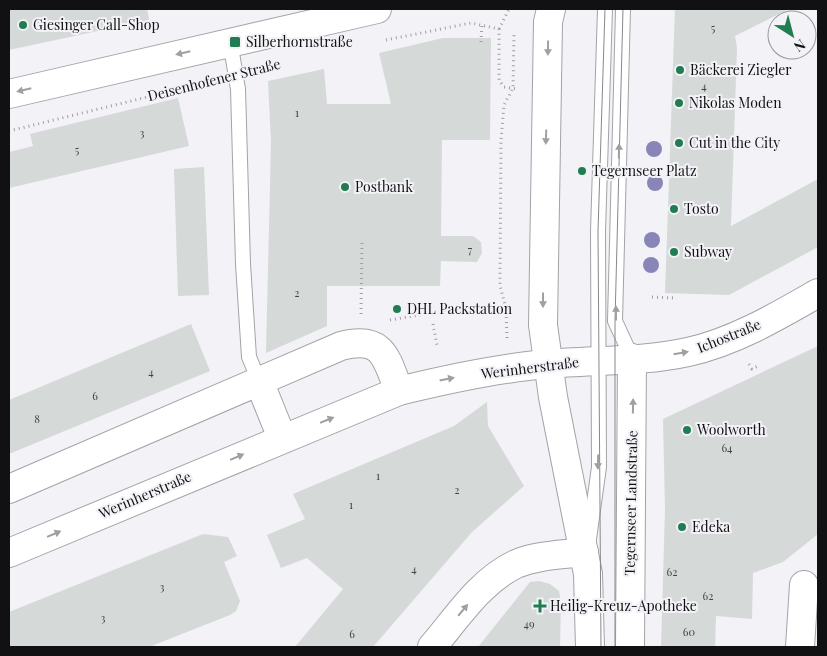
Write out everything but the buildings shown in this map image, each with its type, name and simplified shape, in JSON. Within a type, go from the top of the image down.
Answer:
[{"type":"main road","points":[[9,94],[230,41],[377,9]]},
{"type":"main road","points":[[551,9],[548,22],[543,325],[547,364],[585,557],[590,647]]},
{"type":"main road","name":"Ichostraße","points":[[632,358],[689,352],[717,344],[775,317],[818,293]]},
{"type":"main road","points":[[9,489],[341,346],[359,331],[385,353],[400,391]]},
{"type":"main road","name":"Werinherstraße","points":[[9,552],[400,391],[444,380],[547,364],[632,358]]},
{"type":"main road","name":"Tegernseer Landstraße","points":[[630,647],[632,358]]},
{"type":"main road","points":[[259,381],[282,438]]},
{"type":"main road","points":[[432,647],[478,593],[496,577],[517,564],[531,560],[585,557]]},
{"type":"main road","points":[[800,647],[804,585]]},
{"type":"lane","points":[[585,557],[599,467],[598,230],[605,9]]},
{"type":"lane","points":[[623,9],[615,321],[632,358]]},
{"type":"lane","points":[[230,41],[238,89],[243,264],[249,357],[259,381]]},
{"type":"path","points":[[509,9],[499,28],[499,80],[504,87],[513,88]]},
{"type":"path","points":[[382,41],[471,22],[499,28]]},
{"type":"path","points":[[481,42],[482,23]]},
{"type":"path","points":[[507,370],[507,323],[500,286],[501,140],[504,105],[513,88],[514,32]]},
{"type":"path","name":"Deisenhofener Straße","points":[[9,131],[179,89]]},
{"type":"path","points":[[362,239],[359,331],[400,319],[449,310]]},
{"type":"path","points":[[652,297],[675,298]]},
{"type":"path","points":[[433,324],[437,345]]},
{"type":"path","points":[[750,364],[752,369],[758,366]]},
{"type":"tram line","points":[[601,647],[598,231],[605,9]]},
{"type":"tram line","points":[[615,647],[615,321],[623,9]]},
{"type":"place","name":"Giesinger Call-Shop","points":[[23,25]]},
{"type":"place","name":"Silberhornstraße","points":[[235,42]]},
{"type":"place","name":"Bäckerei Ziegler","points":[[680,70]]},
{"type":"place","name":"Nikolas Moden","points":[[679,103]]},
{"type":"place","name":"Cut in the City","points":[[679,143]]},
{"type":"place","name":"Tegernseer Platz","points":[[582,171]]},
{"type":"place","name":"Postbank","points":[[345,187]]},
{"type":"place","name":"Tosto","points":[[674,209]]},
{"type":"place","name":"Subway","points":[[674,252]]},
{"type":"place","name":"DHL Packstation","points":[[397,309]]},
{"type":"place","name":"Woolworth","points":[[687,430]]},
{"type":"place","name":"Edeka","points":[[682,527]]},
{"type":"place","name":"Heilig-Kreuz-Apotheke","points":[[540,606]]}]
